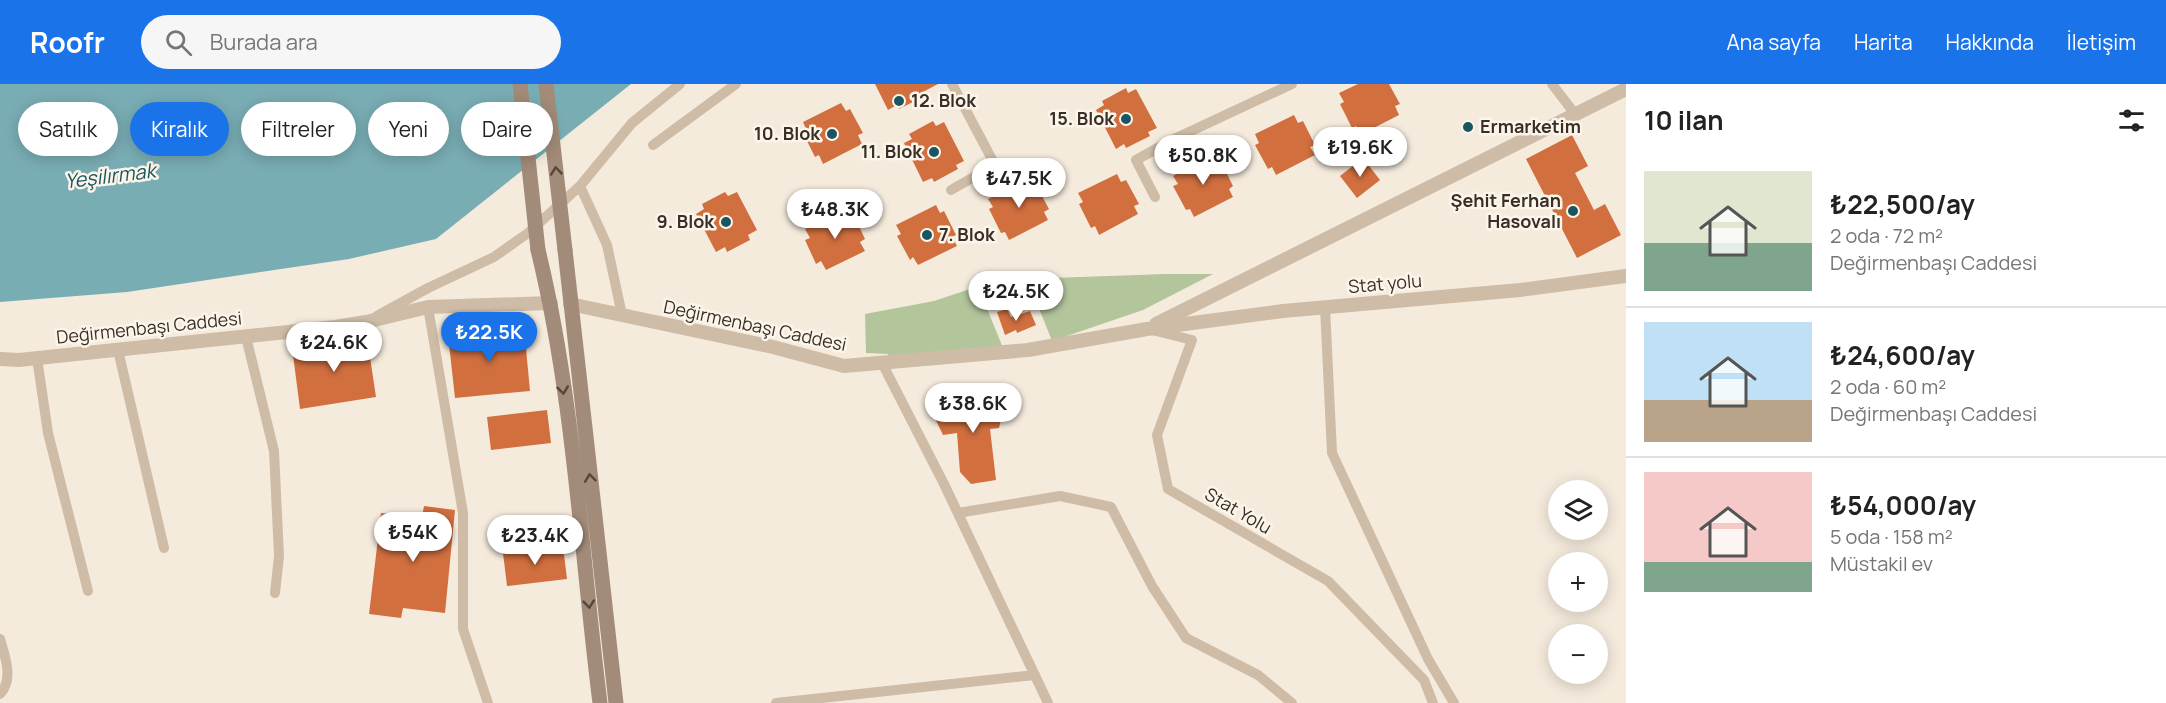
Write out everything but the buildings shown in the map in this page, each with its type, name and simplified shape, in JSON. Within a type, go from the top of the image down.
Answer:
[{"type":"main road","points":[[520,84],[538,249],[551,303],[584,552],[600,703]]},
{"type":"main road","points":[[546,84],[616,703]]},
{"type":"street","points":[[366,322],[428,288],[494,257],[528,233],[580,186],[632,123],[680,84]]},
{"type":"street","points":[[653,146],[736,84]]},
{"type":"street","points":[[951,190],[995,165],[952,84]]},
{"type":"street","points":[[1155,196],[1136,160],[1174,139],[1292,84]]},
{"type":"street","points":[[1552,84],[1575,114]]},
{"type":"street","points":[[1147,329],[1626,89]]},
{"type":"street","points":[[580,186],[607,244],[622,315]]},
{"type":"street","name":"Stat yolu","points":[[1147,329],[1325,308],[1520,290],[1626,276]]},
{"type":"street","name":"Değirmenbaşı Caddesi","points":[[0,359],[37,358],[246,337],[366,322],[428,307],[551,303]]},
{"type":"street","name":"Değirmenbaşı Caddesi","points":[[570,304],[773,347],[844,366],[1028,350],[1147,329]]},
{"type":"street","points":[[428,307],[463,513],[463,629],[488,703]]},
{"type":"street","points":[[1325,308],[1332,453],[1428,659],[1454,703]]},
{"type":"street","name":"Stat Yolu","points":[[1147,329],[1192,340],[1157,435],[1168,489],[1328,581],[1424,680],[1433,703]]},
{"type":"street","points":[[246,337],[274,451],[279,556],[275,593]]},
{"type":"street","points":[[118,350],[164,548]]},
{"type":"street","points":[[37,358],[48,434],[88,591]]},
{"type":"street","points":[[882,363],[958,513],[1048,703]]},
{"type":"street","points":[[958,513],[1059,495],[1111,507],[1152,585],[1186,638],[1257,675],[1292,703]]},
{"type":"street","points":[[0,639],[8,666],[5,690],[0,694]]},
{"type":"street","points":[[776,703],[1035,675]]},
{"type":"green space","points":[[1213,274],[1143,310],[1052,341],[1034,296],[984,301],[1003,348],[890,360],[888,354],[866,353],[865,314],[934,301],[997,280]]},
{"type":"water","name":"Yeşilırmak","points":[[0,84],[631,84],[553,146],[553,102],[461,102],[461,156],[540,156],[436,239],[349,259],[127,292],[0,302]]},
{"type":"place","name":"12. Blok","points":[[899,101]]},
{"type":"place","name":"15. Blok","points":[[1126,119]]},
{"type":"place","name":"Ermarketim","points":[[1468,127]]},
{"type":"place","name":"10. Blok","points":[[832,134]]},
{"type":"place","name":"11. Blok","points":[[934,152]]},
{"type":"place","name":"Şehit Ferhan Hasovalı","points":[[1573,211]]},
{"type":"place","name":"9. Blok","points":[[726,222]]},
{"type":"place","name":"7. Blok","points":[[927,235]]}]
